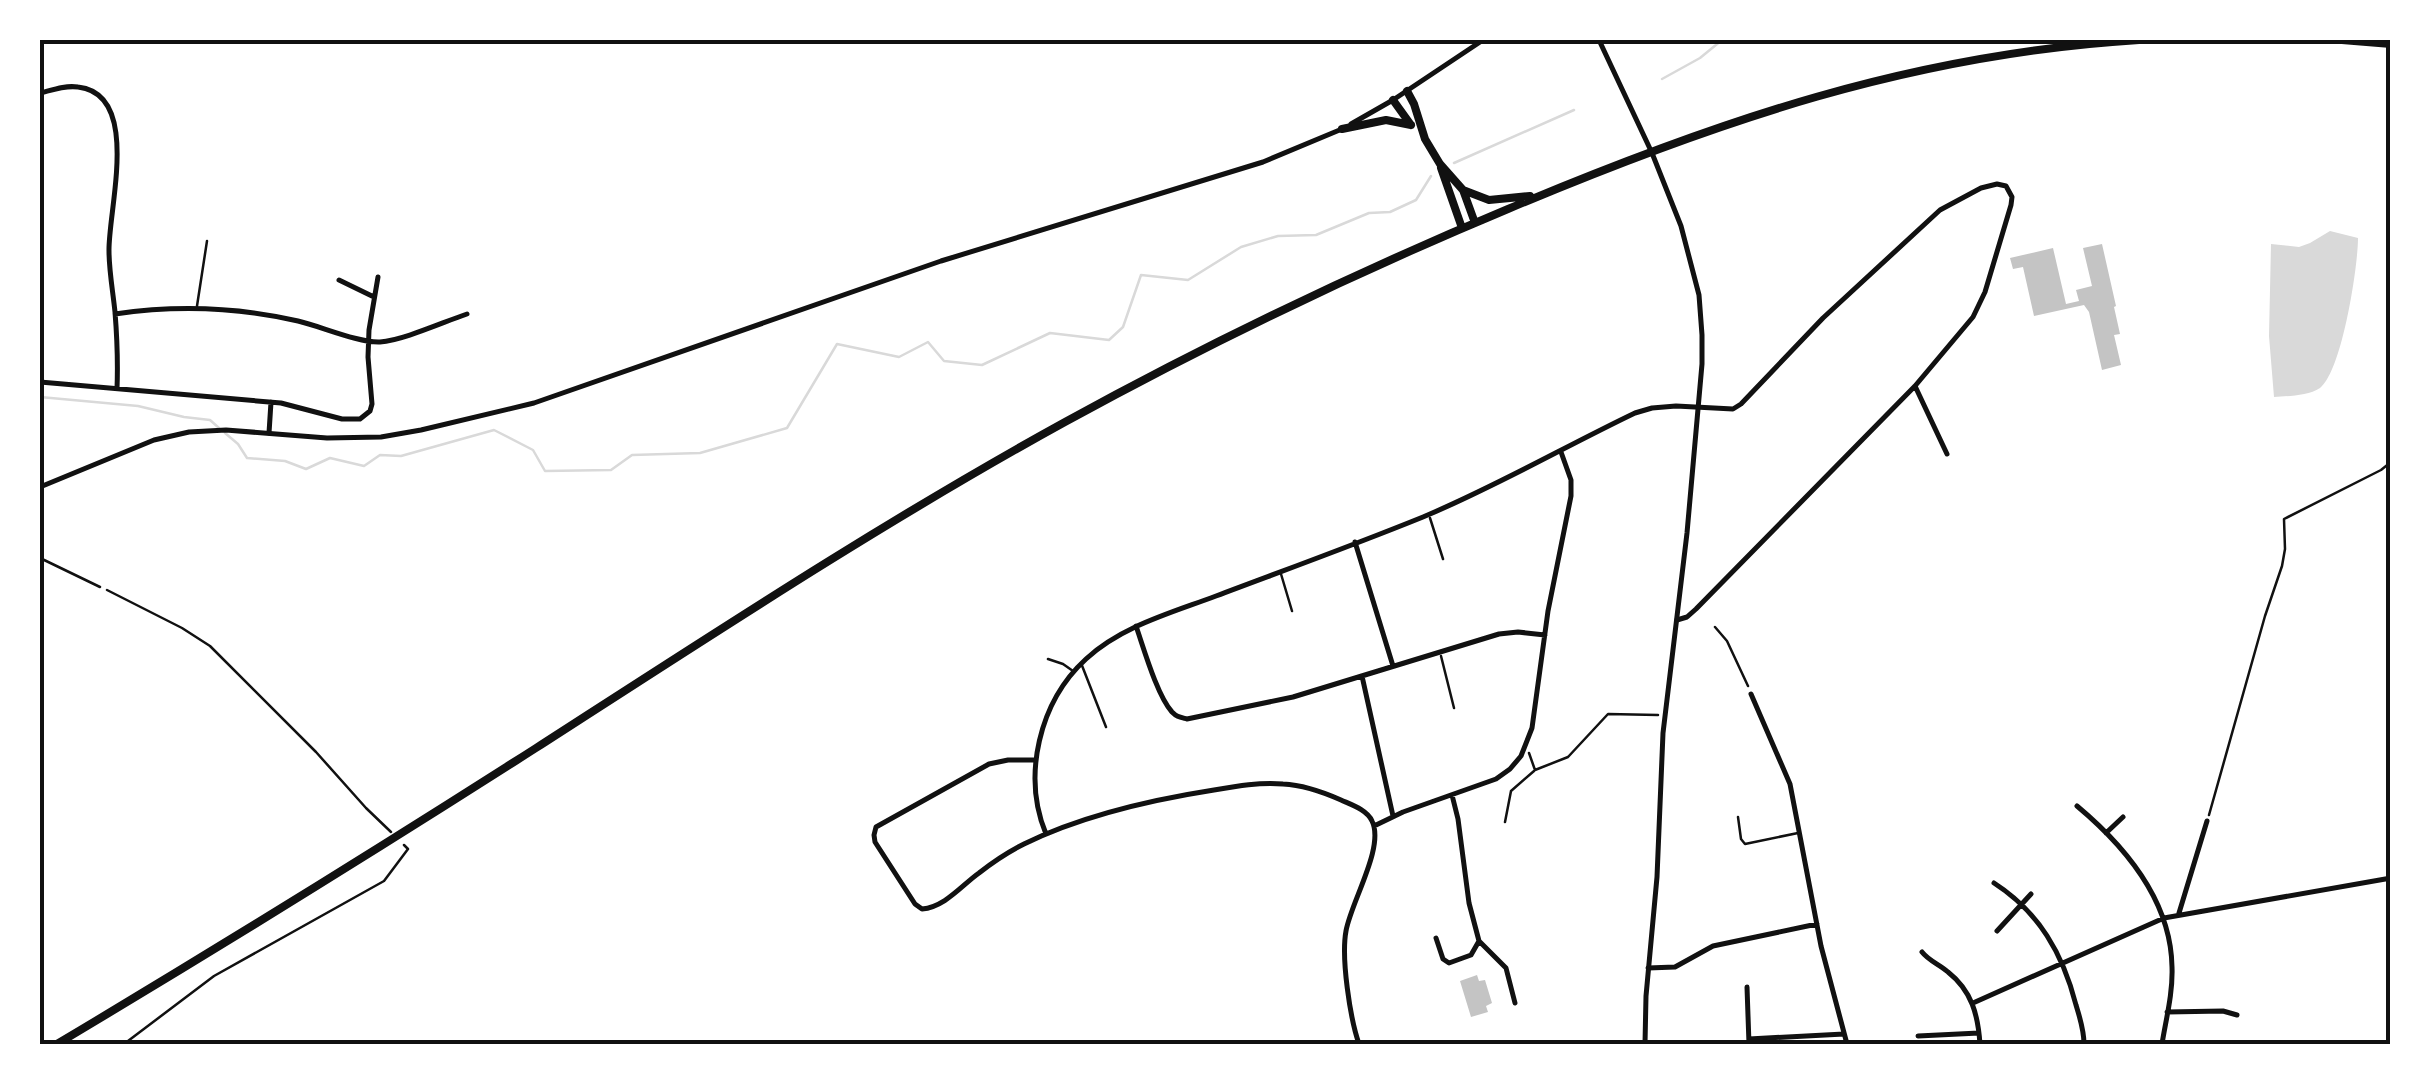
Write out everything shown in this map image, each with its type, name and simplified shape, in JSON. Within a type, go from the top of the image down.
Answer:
[{"type":"main road","points":[[57,1044],[373,851],[794,582],[1097,404],[1256,322],[1475,222],[1786,104],[1920,69],[2012,53],[2140,40]]},
{"type":"main road","points":[[2342,40],[2391,44]]},
{"type":"main road","points":[[1407,91],[1425,139],[1463,190],[1475,222]]},
{"type":"main road","points":[[1393,100],[1425,139]]},
{"type":"main road","points":[[1342,129],[1386,120],[1411,125]]},
{"type":"main road","points":[[1440,164],[1462,228]]},
{"type":"main road","points":[[1463,190],[1489,200],[1544,194]]},
{"type":"street","points":[[40,488],[154,440],[189,432],[235,430],[326,438],[381,437],[516,408],[941,261],[1263,162],[1342,129],[1483,40]]},
{"type":"street","points":[[1599,40],[1663,178],[1688,244],[1700,295],[1702,364],[1688,534],[1664,715],[1645,1044]]},
{"type":"street","points":[[40,93],[81,87],[100,96],[112,115],[117,178],[109,251],[118,389]]},
{"type":"street","points":[[1046,834],[1036,794],[1041,734],[1049,711],[1074,672],[1109,641],[1136,626],[1429,514],[1644,410],[1698,406],[1733,409],[1847,295],[1940,210],[1970,192],[1992,185],[2009,190],[2009,214],[1980,302],[1961,334],[1696,609],[1676,620]]},
{"type":"street","points":[[40,382],[271,402],[342,418],[364,417],[372,404],[368,341],[378,277]]},
{"type":"street","points":[[339,280],[374,297]]},
{"type":"street","points":[[115,314],[197,308],[285,318],[384,342],[467,314]]},
{"type":"street","points":[[1914,386],[1947,454]]},
{"type":"street","points":[[269,434],[271,402]]},
{"type":"street","points":[[1374,826],[1496,779],[1510,769],[1526,747],[1571,496],[1571,480],[1560,450]]},
{"type":"street","points":[[1356,542],[1394,666]]},
{"type":"street","points":[[1136,626],[1169,708],[1186,720],[1293,697],[1504,633],[1545,635]]},
{"type":"street","points":[[1362,676],[1393,816]]},
{"type":"street","points":[[1751,694],[1788,776],[1817,924],[1847,1044]]},
{"type":"street","points":[[1036,760],[990,764],[876,827],[878,846],[909,898],[922,909],[938,905],[994,862],[1046,834],[1155,800],[1273,783],[1334,797],[1364,812],[1374,826],[1375,843],[1345,940],[1359,1044]]},
{"type":"street","points":[[1452,794],[1468,903],[1480,941],[1506,968],[1515,1003]]},
{"type":"street","points":[[2077,806],[2140,874],[2164,918],[2172,968],[2162,1044]]},
{"type":"street","points":[[2106,833],[2122,817]]},
{"type":"street","points":[[2180,913],[2207,821]]},
{"type":"street","points":[[1973,1003],[2180,913],[2391,878]]},
{"type":"street","points":[[1994,883],[2022,904],[2049,937],[2063,963],[2082,1022],[2084,1044]]},
{"type":"street","points":[[1997,931],[2031,894]]},
{"type":"street","points":[[1648,968],[1675,967],[1713,946],[1817,924]]},
{"type":"street","points":[[1436,938],[1443,959],[1449,963],[1471,955],[1480,941]]},
{"type":"street","points":[[1922,952],[1954,977],[1973,1003],[1980,1044]]},
{"type":"street","points":[[1747,987],[1749,1041],[1844,1034]]},
{"type":"street","points":[[2167,1012],[2237,1014]]},
{"type":"street","points":[[1918,1036],[1979,1033]]},
{"type":"lane","points":[[197,308],[206,241]]},
{"type":"lane","points":[[1429,514],[1443,559]]},
{"type":"lane","points":[[40,558],[100,587]]},
{"type":"lane","points":[[1280,572],[1292,611]]},
{"type":"lane","points":[[1440,651],[1454,708]]},
{"type":"lane","points":[[1048,660],[1064,664],[1074,672]]},
{"type":"lane","points":[[1082,663],[1106,727]]},
{"type":"lane","points":[[1738,817],[1741,839],[1746,844],[1799,833]]},
{"type":"path","points":[[2207,821],[2282,566],[2284,519],[2391,462]]},
{"type":"path","points":[[100,587],[210,646],[408,848],[384,881],[214,976],[124,1044]]},
{"type":"path","points":[[1715,627],[1727,641],[1751,694]]},
{"type":"path","points":[[1506,822],[1511,791],[1535,770],[1568,757],[1608,714],[1664,715]]},
{"type":"path","points":[[1526,747],[1535,770]]},
{"type":"shaded area","points":[[2330,231],[2358,238],[2342,341],[2328,378],[2320,388],[2274,397],[2269,336],[2271,244],[2299,247]]},
{"type":"building","points":[[2102,244],[2116,306],[2120,334],[2114,335],[2121,365],[2102,370],[2084,305],[2034,316],[2023,267],[2013,269],[2010,258],[2053,248],[2066,304],[2079,301],[2076,290],[2092,286],[2083,248]]},
{"type":"building","points":[[1477,975],[1479,981],[1485,980],[1492,1003],[1486,1006],[1488,1012],[1471,1017],[1460,981]]},
{"type":"waterway","points":[[1662,79],[1700,58],[1722,40]]},
{"type":"waterway","points":[[1454,163],[1574,110]]},
{"type":"waterway","points":[[225,433],[247,458],[285,461],[306,469],[330,458],[364,466],[380,455],[401,456],[494,430],[533,450],[545,471],[611,470],[632,455],[700,453],[787,428],[837,344],[899,357],[928,342],[944,361],[982,365],[1050,333],[1109,340],[1123,327],[1141,275],[1188,280],[1241,247],[1278,236],[1316,235],[1369,213],[1390,212],[1416,200],[1431,176]]},
{"type":"waterway","points":[[40,397],[138,406],[210,420],[219,428]]}]
